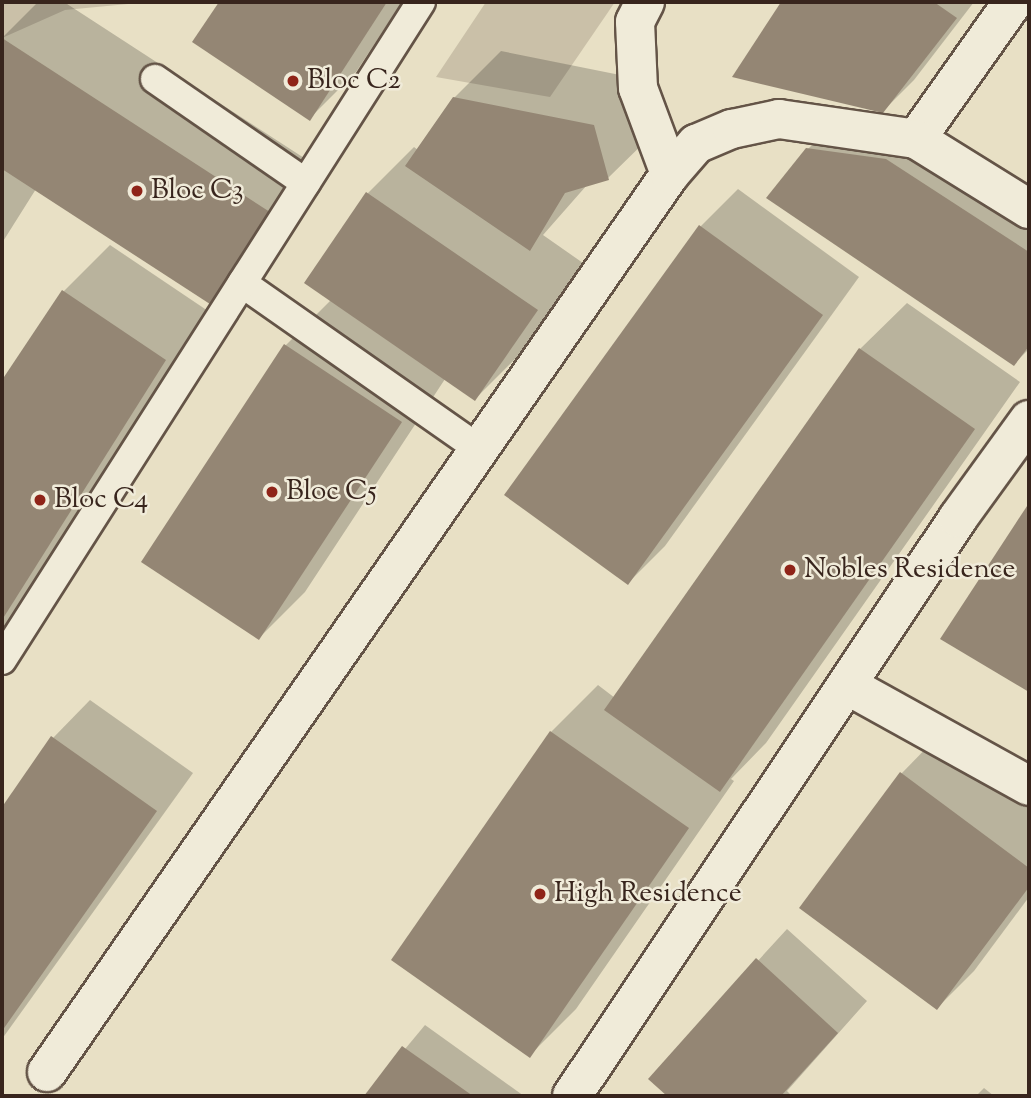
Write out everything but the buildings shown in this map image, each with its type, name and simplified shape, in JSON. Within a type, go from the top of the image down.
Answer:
[{"type":"street","points":[[645,2],[635,22],[638,88],[670,174]]},
{"type":"street","points":[[916,139],[1013,2]]},
{"type":"street","points":[[47,1072],[670,174],[696,144],[732,129],[779,119],[916,139],[1029,209]]},
{"type":"street","points":[[572,1096],[1029,419]]},
{"type":"street","points":[[847,685],[1029,786]]},
{"type":"lane","points":[[2,660],[421,2]]},
{"type":"lane","points":[[155,79],[306,183]]},
{"type":"lane","points":[[242,283],[479,449]]},
{"type":"shaded area","points":[[2,2],[149,2],[65,10],[2,38]]},
{"type":"shaded area","points":[[486,2],[615,2],[550,97],[436,77]]},
{"type":"place","name":"Bloc C2","points":[[293,81]]},
{"type":"place","name":"Bloc C3","points":[[137,191]]},
{"type":"place","name":"Bloc C5","points":[[272,492]]},
{"type":"place","name":"Bloc C4","points":[[40,500]]},
{"type":"place","name":"Nobles Residence","points":[[790,570]]},
{"type":"place","name":"High Residence","points":[[540,894]]}]
